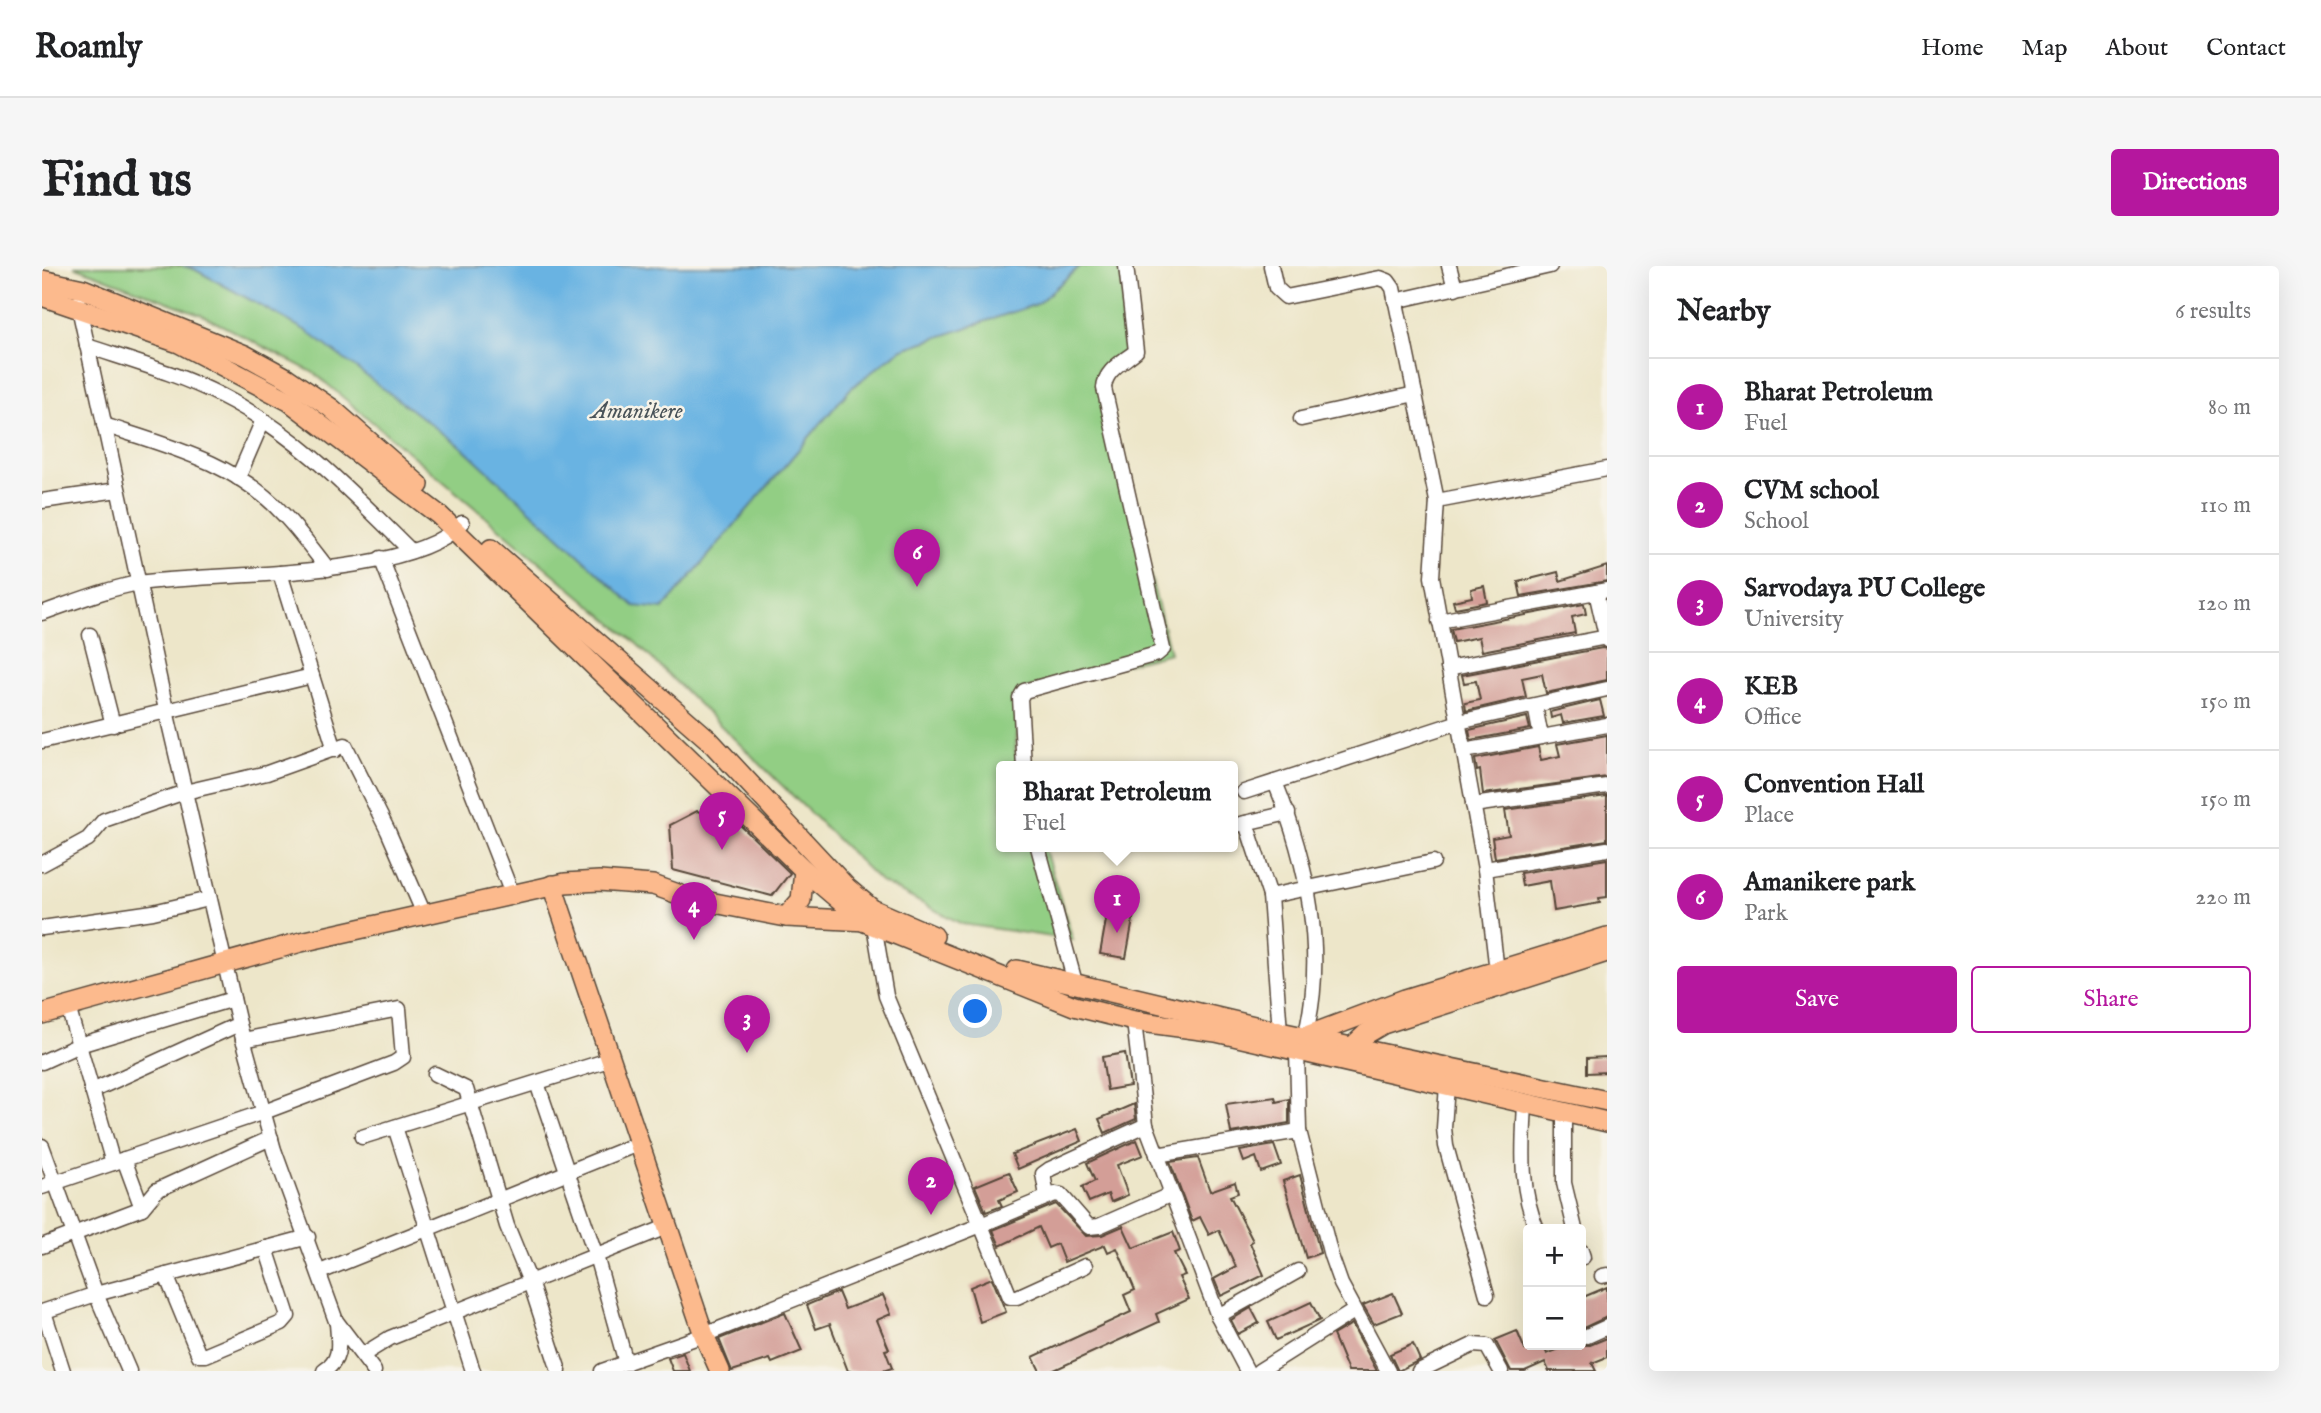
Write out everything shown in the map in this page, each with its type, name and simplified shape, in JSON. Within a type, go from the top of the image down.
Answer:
[{"type":"main road","points":[[42,280],[76,288],[245,355],[287,378],[331,408],[458,527],[804,870],[873,920],[1074,1006],[1134,1021],[1301,1044],[1607,1101]]},
{"type":"main road","points":[[42,296],[179,343],[289,401],[458,527],[709,740],[847,888],[873,920]]},
{"type":"main road","points":[[786,916],[801,900],[804,870]]},
{"type":"main road","points":[[42,1014],[224,962],[424,914],[552,885],[599,881],[653,885],[689,898],[786,916],[873,920],[1026,974],[1280,1031],[1301,1044]]},
{"type":"main road","points":[[552,885],[670,1226],[704,1335],[720,1371]]},
{"type":"main road","points":[[1346,1053],[1384,1024],[1607,937]]},
{"type":"main road","points":[[1301,1044],[1383,1007],[1607,952]]},
{"type":"main road","points":[[1346,1053],[1447,1086],[1607,1122]]},
{"type":"street","points":[[1024,761],[1020,698],[1024,691],[1031,686],[1157,654],[1163,649],[1104,388],[1104,379],[1110,372],[1136,351],[1126,266]]},
{"type":"street","points":[[1271,266],[1276,288],[1286,297],[1380,278],[1388,281],[1395,301],[1437,500],[1432,577],[1485,869],[1497,979]]},
{"type":"street","points":[[1449,266],[1455,288]]},
{"type":"street","points":[[1395,301],[1550,266]]},
{"type":"street","points":[[76,288],[166,712],[243,1040],[271,1138],[337,1321],[338,1356],[334,1364],[324,1371]]},
{"type":"street","points":[[87,346],[188,381],[221,395],[262,420],[323,466],[411,551]]},
{"type":"street","points":[[1301,419],[1415,394]]},
{"type":"street","points":[[238,478],[262,420]]},
{"type":"street","points":[[104,425],[190,453],[238,478],[284,514],[328,569]]},
{"type":"street","points":[[1437,500],[1607,469]]},
{"type":"street","points":[[42,501],[118,490]]},
{"type":"street","points":[[42,613],[90,596],[138,584],[328,569],[411,551],[458,527]]},
{"type":"street","points":[[381,558],[513,894]]},
{"type":"street","points":[[280,573],[335,750]]},
{"type":"street","points":[[1439,621],[1602,591],[1607,638],[1448,668]]},
{"type":"street","points":[[90,635],[113,725]]},
{"type":"street","points":[[42,741],[312,676]]},
{"type":"street","points":[[1244,792],[1459,722],[1607,689]]},
{"type":"street","points":[[1535,706],[1541,737]]},
{"type":"street","points":[[1464,751],[1607,724]]},
{"type":"street","points":[[42,864],[88,839],[103,820],[184,792],[267,773],[345,745],[424,914]]},
{"type":"street","points":[[1275,782],[1288,813],[1308,889],[1314,998],[1301,1044],[1299,1130],[1331,1256],[1354,1311],[1388,1371]]},
{"type":"street","points":[[1473,804],[1607,786]]},
{"type":"street","points":[[1280,1031],[1270,896],[1239,825],[1288,813]]},
{"type":"street","points":[[1485,869],[1607,849]]},
{"type":"street","points":[[1039,852],[1076,986]]},
{"type":"street","points":[[1270,896],[1433,862]]},
{"type":"street","points":[[42,928],[153,912],[209,899]]},
{"type":"street","points":[[873,920],[886,996],[1010,1297],[1017,1297],[1085,1266]]},
{"type":"street","points":[[42,1062],[79,1045],[233,999]]},
{"type":"street","points":[[68,1007],[92,1091],[119,1161],[142,1208]]},
{"type":"street","points":[[48,1184],[264,1112],[394,1063],[403,1057],[399,1009],[243,1040]]},
{"type":"street","points":[[1134,1021],[1146,1125],[1218,1316],[1247,1371]]},
{"type":"street","points":[[92,1091],[239,1024]]},
{"type":"street","points":[[362,1137],[612,1059]]},
{"type":"street","points":[[435,1074],[466,1089],[507,1226],[530,1282],[559,1371]]},
{"type":"street","points":[[537,1083],[596,1256],[626,1363]]},
{"type":"street","points":[[1447,1086],[1444,1128],[1446,1146],[1487,1295]]},
{"type":"street","points":[[1525,1103],[1522,1170],[1525,1195],[1535,1224]]},
{"type":"street","points":[[1564,1112],[1564,1183],[1574,1224]]},
{"type":"street","points":[[1047,1196],[1043,1174],[1146,1125]]},
{"type":"street","points":[[395,1127],[473,1371]]},
{"type":"street","points":[[1157,1155],[1299,1130]]},
{"type":"street","points":[[42,1245],[74,1236],[142,1208],[157,1190],[271,1138]]},
{"type":"street","points":[[320,1272],[426,1226],[640,1143]]},
{"type":"street","points":[[42,1146],[48,1184],[74,1236],[129,1371]]},
{"type":"street","points":[[602,1371],[704,1335],[1047,1196],[1060,1195],[1089,1227],[1172,1194]]},
{"type":"street","points":[[364,1354],[390,1338],[670,1226]]},
{"type":"street","points":[[64,1371],[43,1312],[96,1294],[308,1237]]},
{"type":"street","points":[[166,1275],[196,1348],[200,1355],[206,1355],[282,1323],[288,1317],[266,1248]]},
{"type":"street","points":[[1218,1316],[1298,1271]]},
{"type":"street","points":[[1259,1371],[1354,1311]]},
{"type":"street","points":[[337,1321],[374,1371]]},
{"type":"street","points":[[1587,1336],[1607,1327]]},
{"type":"street","points":[[1419,1371],[1473,1345],[1487,1346],[1501,1371]]},
{"type":"green space","points":[[74,266],[183,266],[194,269],[305,329],[464,449],[663,609],[850,389],[900,350],[1037,304],[1080,266],[1122,266],[1124,352],[1098,370],[1170,653],[1022,690],[1015,752],[1017,761],[996,761],[996,852],[1046,852],[1073,940],[962,924],[881,882],[636,643],[314,373],[202,315]]},
{"type":"water","name":"Amanikere","points":[[183,266],[1080,266],[1037,304],[900,350],[850,389],[663,609],[634,606],[464,449],[305,330],[194,269]]},
{"type":"building","points":[[1607,566],[1607,581],[1521,596],[1518,582],[1558,572],[1560,581]]},
{"type":"building","points":[[1484,586],[1487,602],[1455,608],[1453,601],[1472,597],[1471,589]]},
{"type":"building","points":[[1584,604],[1586,614],[1572,617],[1575,633],[1482,651],[1479,637],[1454,642],[1451,629]]},
{"type":"building","points":[[1607,649],[1607,680],[1546,693],[1542,674],[1522,678],[1526,697],[1466,711],[1465,703],[1480,700],[1476,681],[1464,683],[1462,675]]},
{"type":"building","points":[[1600,700],[1604,716],[1563,723],[1561,715],[1551,718],[1550,712]]},
{"type":"building","points":[[1527,717],[1530,729],[1471,740],[1469,730]]},
{"type":"building","points":[[1607,735],[1607,777],[1483,794],[1480,770],[1477,771],[1475,759],[1538,747],[1541,760],[1560,756],[1557,744]]},
{"type":"building","points":[[1607,796],[1607,840],[1495,858],[1492,838],[1509,835],[1505,810]]},
{"type":"building","points":[[697,811],[740,825],[790,873],[772,896],[673,870],[670,825]]},
{"type":"building","points":[[1607,859],[1607,897],[1599,898],[1600,903],[1554,911],[1550,881],[1522,886],[1520,873]]},
{"type":"building","points":[[1108,909],[1134,914],[1126,958],[1100,954]]},
{"type":"building","points":[[1125,1053],[1130,1086],[1107,1090],[1102,1057]]},
{"type":"building","points":[[1607,1057],[1607,1072],[1587,1073],[1587,1058]]},
{"type":"building","points":[[1275,1097],[1276,1102],[1289,1099],[1289,1123],[1231,1133],[1226,1104]]},
{"type":"building","points":[[1134,1104],[1136,1119],[1105,1133],[1099,1119]]},
{"type":"building","points":[[1077,1129],[1082,1141],[1018,1169],[1012,1154]]},
{"type":"building","points":[[1137,1140],[1143,1155],[1117,1165],[1128,1195],[1111,1202],[1108,1194],[1089,1202],[1082,1187],[1095,1181],[1087,1163]]},
{"type":"building","points":[[1274,1145],[1281,1165],[1261,1172],[1256,1157],[1244,1162],[1240,1151]]},
{"type":"building","points":[[1198,1158],[1210,1191],[1235,1182],[1238,1193],[1230,1196],[1253,1241],[1250,1243],[1264,1275],[1221,1296],[1214,1279],[1236,1267],[1219,1230],[1209,1235],[1200,1217],[1192,1221],[1170,1162]]},
{"type":"building","points":[[1009,1172],[1018,1192],[999,1200],[1002,1206],[986,1212],[975,1186]]},
{"type":"building","points":[[1300,1175],[1320,1253],[1306,1258],[1283,1181]]},
{"type":"building","points":[[1056,1204],[1086,1236],[1102,1235],[1123,1226],[1133,1248],[1173,1232],[1180,1251],[1174,1253],[1185,1275],[1179,1277],[1189,1299],[1156,1314],[1159,1322],[1052,1371],[1040,1371],[1033,1357],[1131,1312],[1124,1295],[1135,1290],[1117,1248],[1108,1252],[1105,1245],[1064,1262],[1057,1244],[1048,1248],[1039,1227],[1000,1246],[993,1230]]},
{"type":"building","points":[[992,1278],[1006,1312],[980,1322],[970,1287]]},
{"type":"building","points":[[1607,1287],[1607,1317],[1586,1327],[1586,1296]]},
{"type":"building","points":[[838,1292],[845,1309],[883,1295],[891,1314],[877,1320],[889,1349],[885,1350],[892,1368],[883,1371],[848,1371],[830,1324],[816,1329],[807,1305]]},
{"type":"building","points":[[1393,1293],[1402,1313],[1374,1324],[1363,1305]]},
{"type":"building","points":[[1311,1302],[1320,1320],[1276,1340],[1268,1322]]},
{"type":"building","points":[[1251,1308],[1259,1323],[1238,1334],[1231,1320]]},
{"type":"building","points":[[785,1313],[802,1351],[772,1363],[770,1359],[732,1371],[719,1339]]},
{"type":"building","points":[[1352,1324],[1377,1371],[1348,1371],[1333,1335]]},
{"type":"building","points":[[1517,1331],[1523,1350],[1545,1350],[1547,1354],[1557,1350],[1586,1350],[1586,1345],[1607,1338],[1607,1357],[1592,1363],[1596,1371],[1549,1371],[1545,1362],[1525,1371],[1511,1371],[1495,1340]]},
{"type":"building","points":[[1413,1344],[1420,1360],[1398,1371],[1390,1354]]},
{"type":"building","points":[[683,1353],[690,1371],[673,1371],[668,1358]]},
{"type":"place","name":"Amanikere park","points":[[917,587]]},
{"type":"place","name":"Convention Hall","points":[[722,850]]},
{"type":"place","name":"Bharat Petroleum","points":[[1117,933]]},
{"type":"place","name":"KEB","points":[[694,940]]},
{"type":"place","name":"Sarvodaya PU College","points":[[747,1053]]},
{"type":"place","name":"CVM school","points":[[931,1215]]}]
